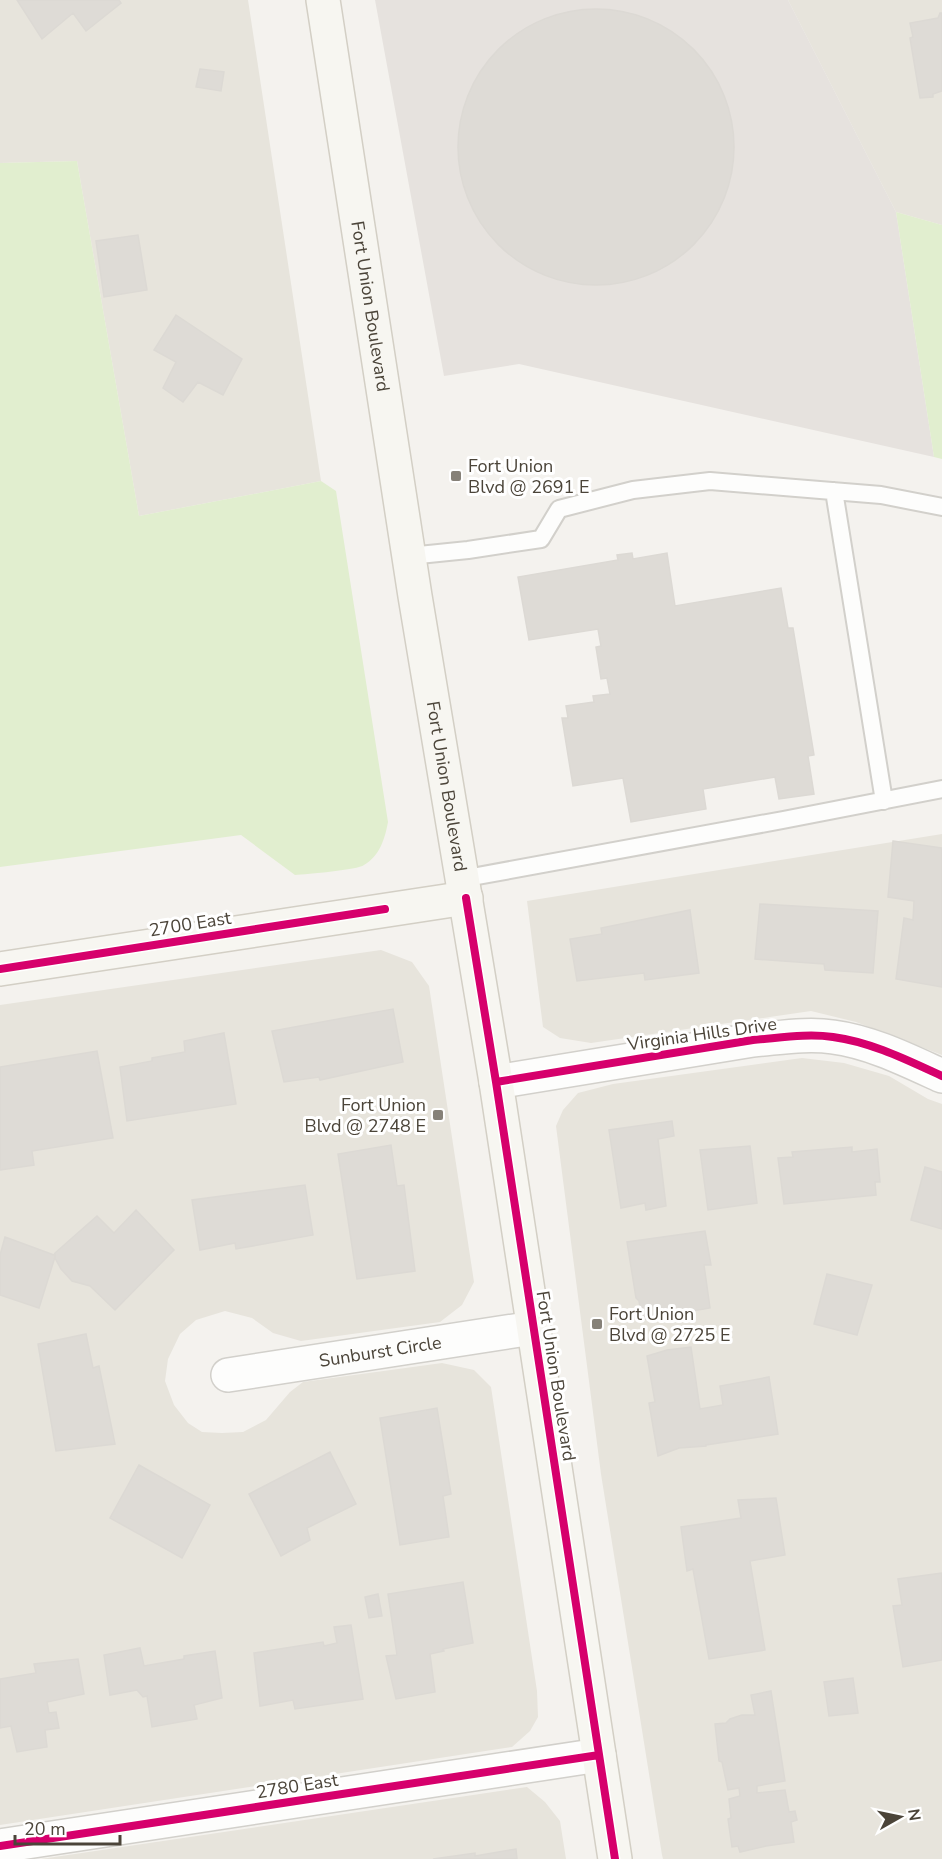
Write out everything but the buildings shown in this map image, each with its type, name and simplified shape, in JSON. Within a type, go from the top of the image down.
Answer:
[{"type":"main road","name":"Fort Union Boulevard","points":[[323,0],[408,556],[496,1082],[615,1859]]},
{"type":"main road","name":"2700 East","points":[[0,969],[463,888]]},
{"type":"street","name":"Virginia Hills Drive","points":[[496,1082],[753,1040],[797,1036],[832,1037],[874,1046],[942,1076]]},
{"type":"street","name":"Sunburst Circle","points":[[228,1375],[533,1328]]},
{"type":"street","name":"2780 East","points":[[0,1846],[599,1755]]},
{"type":"lane","points":[[408,556],[541,539],[559,509],[633,490],[710,481],[881,495],[942,507]]},
{"type":"lane","points":[[834,491],[884,801]]},
{"type":"lane","points":[[463,888],[942,789]]},
{"type":"shaded area","points":[[0,0],[248,0],[321,481],[139,516],[77,161],[0,163]]},
{"type":"shaded area","points":[[375,0],[788,0],[896,212],[934,457],[519,364],[444,376]]},
{"type":"shaded area","points":[[788,0],[942,0],[942,225],[896,212]]},
{"type":"shaded area","points":[[942,834],[942,1055],[856,1022],[811,1011],[591,1043],[560,1038],[543,1027],[527,901]]},
{"type":"shaded area","points":[[381,950],[412,962],[429,986],[474,1282],[462,1305],[440,1322],[301,1341],[273,1333],[252,1318],[225,1311],[196,1320],[180,1334],[168,1359],[165,1381],[174,1405],[188,1423],[202,1432],[222,1433],[243,1432],[266,1420],[290,1392],[303,1382],[442,1363],[474,1370],[491,1387],[537,1691],[538,1717],[530,1731],[512,1747],[0,1825],[0,1005]]},
{"type":"shaded area","points":[[802,1058],[844,1063],[889,1076],[928,1099],[942,1104],[942,1859],[663,1859],[662,1855],[601,1474],[556,1126],[563,1110],[578,1093],[613,1084]]},
{"type":"shaded area","points":[[527,1787],[545,1802],[560,1821],[566,1859],[41,1859]]},
{"type":"green space","points":[[77,161],[139,516],[321,481],[336,491],[388,822],[378,852],[360,867],[295,875],[241,835],[0,867],[0,163]]},
{"type":"green space","points":[[896,212],[942,225],[942,459],[934,457]]},
{"type":"cycle path","points":[[466,898],[615,1859]]},
{"type":"cycle path","points":[[0,969],[385,909]]},
{"type":"cycle path","points":[[496,1082],[753,1040],[793,1036],[847,1039],[889,1052],[942,1076]]},
{"type":"cycle path","points":[[0,1846],[599,1755]]},
{"type":"place","name":"Fort Union Blvd @ 2691 E","points":[[456,476]]},
{"type":"place","name":"Fort Union Blvd @ 2748 E","points":[[438,1115]]},
{"type":"place","name":"Fort Union Blvd @ 2725 E","points":[[597,1324]]}]
